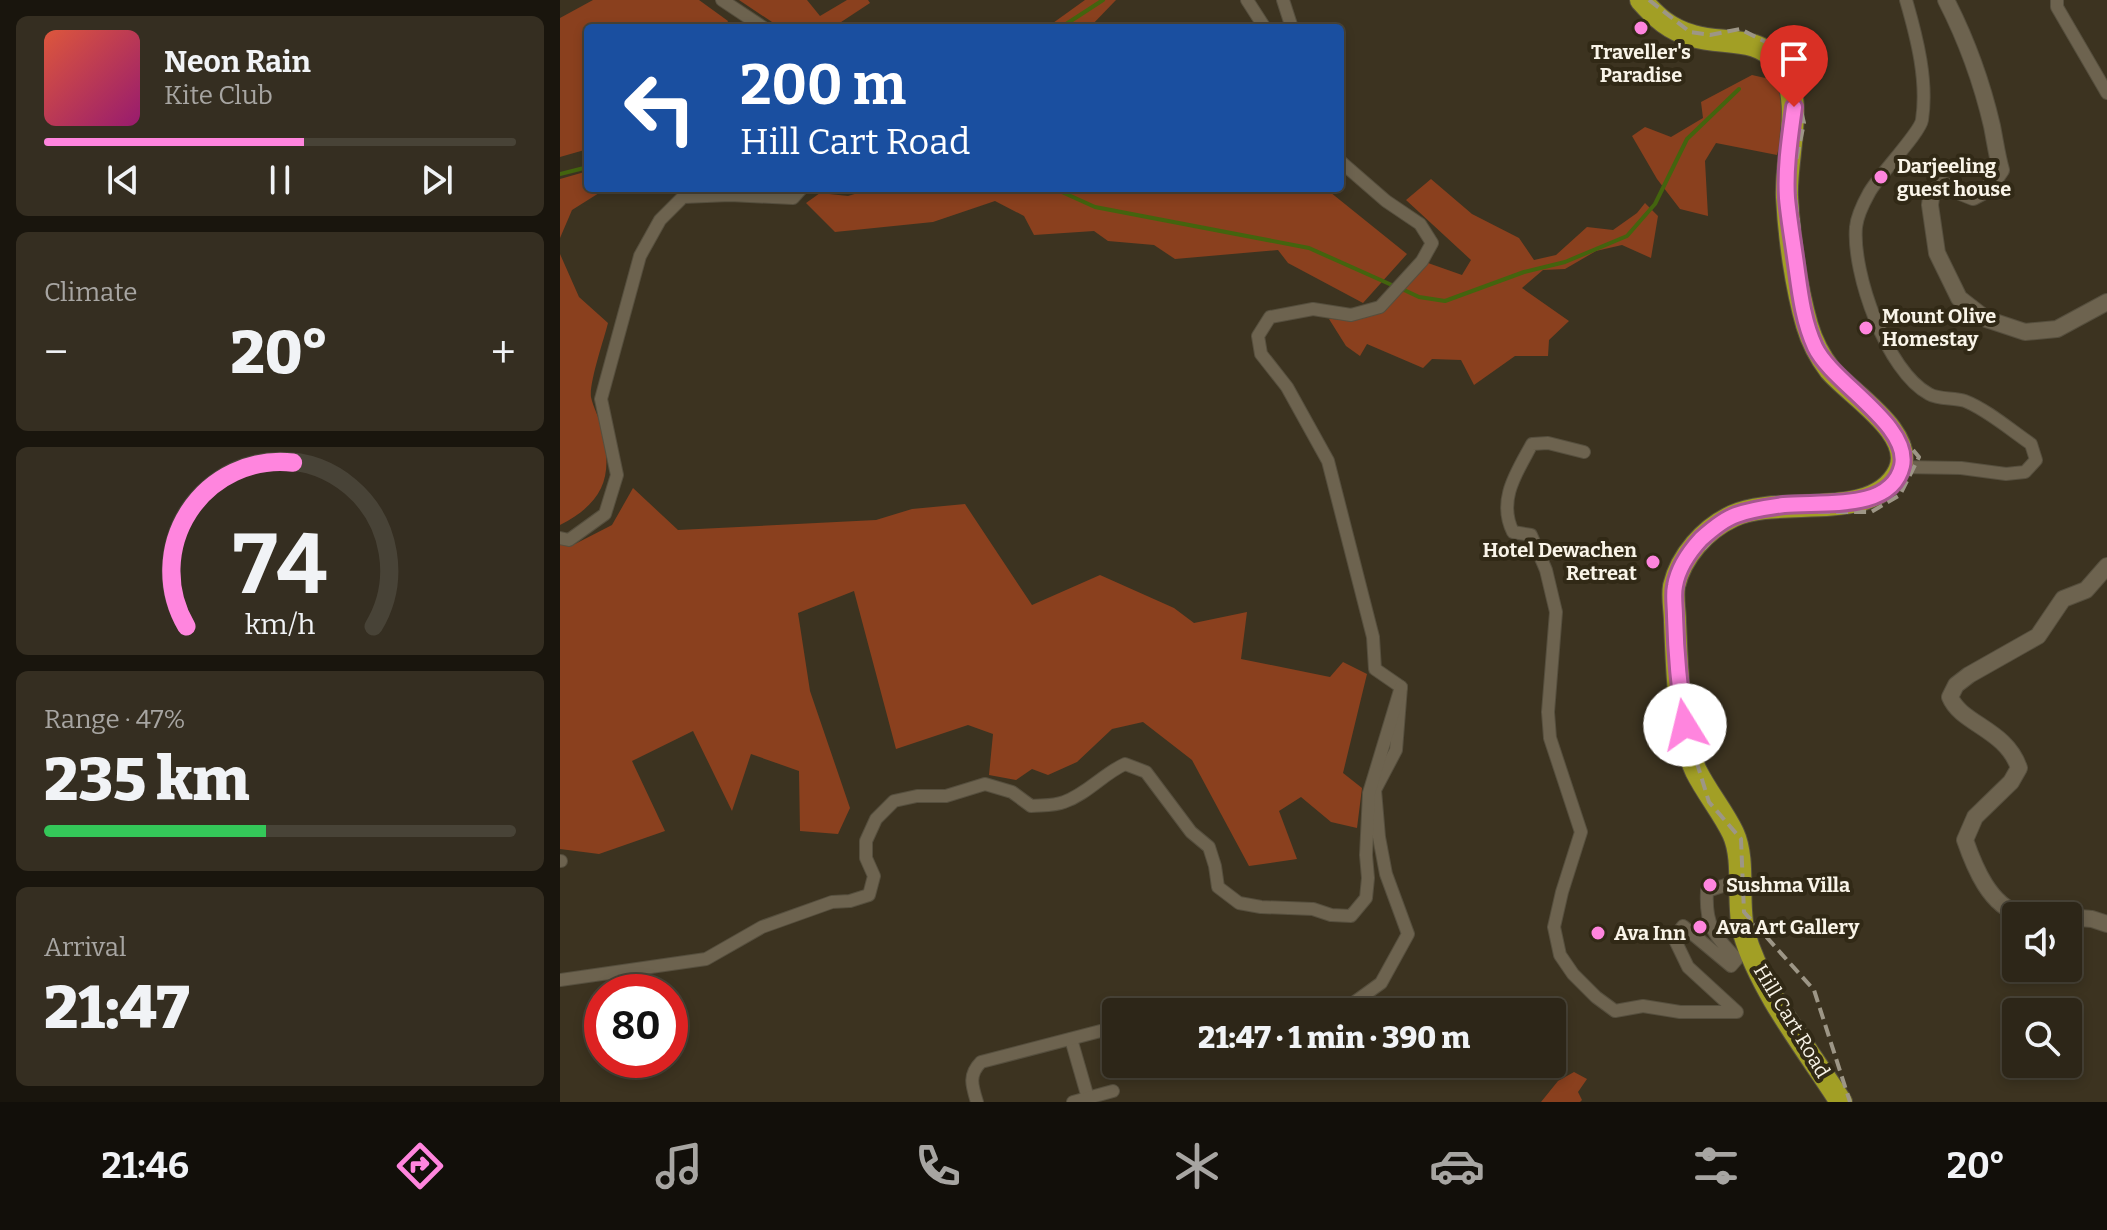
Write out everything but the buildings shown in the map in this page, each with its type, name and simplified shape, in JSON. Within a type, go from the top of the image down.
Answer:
[{"type":"highway","points":[[1641,0],[1656,18],[1674,30],[1695,37],[1746,42],[1767,51],[1781,65],[1794,107],[1788,153],[1787,197],[1800,298],[1808,329],[1816,350],[1831,372],[1888,425],[1901,447],[1902,467]]},
{"type":"highway","name":"Hill Cart Road","points":[[1841,1102],[1766,984],[1744,932],[1735,835],[1696,771],[1689,750],[1677,674],[1674,587],[1693,547],[1734,515],[1784,505],[1854,502],[1891,486],[1902,467]]},
{"type":"main road","points":[[1946,0],[1958,24],[1980,87],[2001,170],[1988,189],[1973,197],[1943,185],[1932,190],[1930,205],[1937,253],[1959,298],[1986,319],[2025,332],[2057,329],[2107,302]]},
{"type":"main road","points":[[2002,902],[1992,895],[1975,867],[1965,840],[1975,817],[2011,782],[2019,768],[2013,752],[1988,729],[1954,706],[1950,697],[1956,685],[1969,675],[2038,636],[2063,599],[2086,590],[2107,566]]},
{"type":"main road","points":[[2082,918],[2107,924]]},
{"type":"street","points":[[722,0],[758,24]]},
{"type":"street","points":[[1247,0],[1262,24]]},
{"type":"street","points":[[1283,0],[1291,24]]},
{"type":"street","points":[[1902,467],[1961,468],[2006,474],[2025,472],[2036,460],[2031,444],[1999,422],[1966,401],[1930,395],[1910,378],[1870,312],[1860,268],[1856,226],[1867,195],[1922,124],[1923,83],[1906,0]]},
{"type":"street","points":[[2057,0],[2057,7],[2107,93]]},
{"type":"street","points":[[1344,164],[1386,201],[1420,224],[1432,243],[1422,261],[1380,307],[1351,315],[1313,309],[1270,317],[1258,336],[1261,354],[1287,387],[1328,461],[1373,637],[1375,669],[1401,687]]},
{"type":"street","points":[[560,538],[569,540],[605,514],[617,475],[601,399],[640,256],[660,220],[683,197],[793,198],[798,192]]},
{"type":"street","points":[[1584,452],[1548,443],[1532,444],[1509,486],[1507,519],[1513,532],[1531,535],[1546,570],[1556,612],[1548,712],[1550,738],[1581,832],[1554,927],[1560,955],[1573,974],[1615,1011],[1643,1006],[1680,1012],[1737,1012],[1688,967],[1674,938],[1683,926],[1731,966],[1737,959],[1714,935],[1705,915],[1707,891],[1738,881]]},
{"type":"street","points":[[560,980],[706,959],[762,927],[832,902],[869,895],[874,876],[866,858],[866,841],[876,819],[894,801],[917,796],[946,796],[985,784],[1012,792],[1031,806],[1062,803],[1125,764],[1146,772],[1183,822],[1209,847],[1218,887],[1239,903],[1313,909],[1331,915],[1351,916],[1366,898],[1369,793],[1401,687]]},
{"type":"street","points":[[1360,998],[1381,983],[1408,934],[1386,874],[1375,790],[1396,750],[1401,687]]},
{"type":"street","points":[[977,1102],[971,1080],[981,1062],[1102,1031]]},
{"type":"street","points":[[1071,1039],[1088,1098]]},
{"type":"street","points":[[1073,1102],[1113,1091]]},
{"type":"shaded area","points":[[593,0],[699,0],[728,21],[727,24],[584,24],[584,150],[560,157],[560,18]]},
{"type":"shaded area","points":[[739,0],[807,0],[820,16],[847,0],[868,0],[870,3],[838,24],[775,24]]},
{"type":"shaded area","points":[[1085,0],[1116,0],[1093,24],[1052,24]]},
{"type":"shaded area","points":[[1752,75],[1774,80],[1788,111],[1777,155],[1716,143],[1705,161],[1708,216],[1680,209],[1657,179],[1632,136],[1645,127],[1671,137],[1703,118],[1701,102]]},
{"type":"shaded area","points":[[584,172],[584,192],[601,192],[572,210],[560,238],[560,179]]},
{"type":"shaded area","points":[[1431,179],[1472,214],[1519,238],[1534,260],[1556,255],[1587,227],[1613,230],[1637,213],[1645,203],[1658,216],[1651,258],[1622,245],[1596,251],[1565,269],[1543,270],[1522,288],[1569,321],[1549,340],[1548,356],[1515,356],[1474,385],[1461,360],[1432,359],[1423,368],[1367,344],[1360,356],[1346,346],[1329,319],[1347,319],[1375,312],[1396,297],[1428,263],[1462,275],[1471,260],[1406,200]]},
{"type":"shaded area","points":[[861,192],[1330,192],[1407,254],[1363,303],[1288,263],[1278,250],[1175,259],[1154,245],[1108,241],[1094,231],[1034,235],[1024,216],[995,201],[933,222],[835,232],[806,203],[820,193],[848,196]]},
{"type":"shaded area","points":[[560,254],[579,297],[608,323],[591,390],[605,444],[606,473],[596,497],[560,525]]},
{"type":"shaded area","points":[[633,488],[678,530],[876,520],[912,509],[965,504],[1032,605],[1100,575],[1174,608],[1194,623],[1247,612],[1241,659],[1330,677],[1343,662],[1367,674],[1343,773],[1362,788],[1357,828],[1331,822],[1301,797],[1279,811],[1297,859],[1249,866],[1192,760],[1143,722],[1112,729],[1077,762],[1048,775],[1032,769],[1016,780],[989,775],[993,734],[968,725],[896,749],[854,591],[798,613],[810,691],[850,808],[838,834],[800,831],[799,771],[751,754],[732,811],[693,731],[632,761],[665,831],[599,854],[560,849],[560,545],[575,544],[612,525]]},
{"type":"shaded area","points":[[1574,1072],[1587,1079],[1578,1092],[1582,1100],[1541,1102],[1558,1081]]},
{"type":"waterway","points":[[1066,24],[1103,0]]},
{"type":"waterway","points":[[1402,289],[1419,297],[1445,301],[1524,272],[1565,262],[1627,236],[1655,204],[1687,139],[1739,89]]},
{"type":"waterway","points":[[560,174],[584,168]]},
{"type":"waterway","points":[[1062,192],[1095,207],[1309,248],[1394,286]]},
{"type":"railway","points":[[1649,0],[1690,32],[1710,35],[1740,29],[1787,53],[1804,123],[1793,176],[1807,302],[1820,339],[1839,374],[1889,422],[1919,457],[1900,495],[1871,512],[1778,512],[1738,519],[1689,564],[1679,595],[1681,673],[1688,734],[1709,802],[1741,839],[1744,912],[1814,990],[1850,1102]]},
{"type":"place","name":"Traveller's Paradise","points":[[1641,28]]},
{"type":"place","name":"Darjeeling guest house","points":[[1881,177]]},
{"type":"place","name":"Mount Olive Homestay","points":[[1866,328]]},
{"type":"place","name":"Hotel Dewachen Retreat","points":[[1653,562]]},
{"type":"place","name":"Sushma Villa","points":[[1710,885]]},
{"type":"place","name":"Ava Art Gallery","points":[[1700,927]]},
{"type":"place","name":"Ava Inn","points":[[1598,933]]},
{"type":"route","points":[[1685,725],[1677,674],[1674,587],[1693,547],[1734,515],[1784,505],[1854,502],[1876,495],[1891,486],[1902,467],[1901,447],[1888,425],[1831,372],[1816,350],[1808,329],[1800,298],[1787,197],[1788,153],[1794,107]]}]
